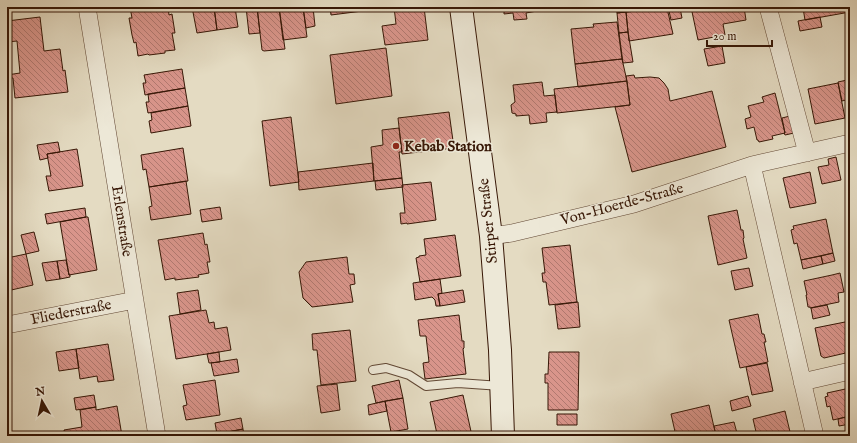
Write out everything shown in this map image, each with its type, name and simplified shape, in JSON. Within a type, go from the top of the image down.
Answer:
[{"type":"main road","name":"Stirper Straße","points":[[461,7],[491,236],[500,350],[503,436]]},
{"type":"street","name":"Erlenstraße","points":[[87,7],[157,436]]},
{"type":"street","points":[[768,7],[807,153]]},
{"type":"street","name":"Von-Hoerde-Straße","points":[[491,236],[512,233],[634,204],[752,165],[850,143]]},
{"type":"street","points":[[752,165],[815,436]]},
{"type":"street","name":"Fliederstraße","points":[[7,325],[135,300]]},
{"type":"street","points":[[802,382],[850,371]]},
{"type":"lane","points":[[373,370],[386,368],[409,375],[426,386],[458,383],[502,386]]},
{"type":"building","points":[[130,7],[168,7],[169,15],[172,14],[175,33],[172,33],[175,50],[165,51],[165,53],[138,56],[136,42],[134,43],[129,18],[132,18]]},
{"type":"building","points":[[192,7],[214,7],[217,30],[197,33]]},
{"type":"building","points":[[214,7],[235,7],[238,27],[217,30]]},
{"type":"building","points":[[246,7],[257,7],[260,33],[249,34]]},
{"type":"building","points":[[257,7],[279,7],[285,49],[262,50]]},
{"type":"building","points":[[279,7],[303,7],[307,37],[283,40]]},
{"type":"building","points":[[303,7],[313,7],[315,26],[306,28]]},
{"type":"building","points":[[330,7],[394,7],[331,15]]},
{"type":"building","points":[[394,7],[424,7],[428,40],[385,45],[382,26],[396,24]]},
{"type":"building","points":[[504,7],[536,7],[537,11],[526,13],[527,19],[514,20],[513,13],[504,14]]},
{"type":"building","points":[[616,7],[625,7],[626,12],[617,13]]},
{"type":"building","points":[[626,7],[667,7],[667,8],[626,12]]},
{"type":"building","points":[[667,7],[686,7],[668,11]]},
{"type":"building","points":[[691,7],[744,7],[746,20],[723,24],[725,35],[698,40]]},
{"type":"building","points":[[795,7],[850,7],[850,12],[805,20],[803,8],[796,9]]},
{"type":"building","points":[[667,8],[673,34],[629,41],[626,12]]},
{"type":"building","points":[[680,8],[682,18],[671,20],[669,11]]},
{"type":"building","points":[[626,12],[628,32],[619,33],[617,13]]},
{"type":"building","points":[[40,17],[44,51],[60,49],[68,92],[15,98],[13,78],[7,78],[7,75],[20,73],[17,41],[7,42],[7,21]]},
{"type":"building","points":[[820,17],[822,27],[800,31],[798,21]]},
{"type":"building","points":[[617,22],[622,59],[575,64],[571,29],[594,27],[593,24]]},
{"type":"building","points":[[628,32],[633,62],[623,63],[619,33]]},
{"type":"building","points":[[722,46],[725,63],[708,66],[704,49]]},
{"type":"building","points":[[386,48],[392,96],[336,104],[330,55]]},
{"type":"building","points":[[622,59],[627,81],[578,87],[575,64]]},
{"type":"building","points":[[182,69],[185,88],[145,95],[143,83],[146,83],[144,75]]},
{"type":"building","points":[[634,75],[635,78],[659,78],[668,89],[670,101],[712,91],[726,147],[632,172],[615,107],[630,105],[626,76]]},
{"type":"building","points":[[847,80],[850,99],[842,101],[838,82]]},
{"type":"building","points":[[627,81],[630,105],[557,113],[554,89]]},
{"type":"building","points":[[542,82],[544,96],[555,95],[557,112],[546,113],[547,122],[530,124],[529,115],[516,116],[516,114],[512,113],[511,105],[515,102],[513,85]]},
{"type":"building","points":[[838,83],[845,118],[815,124],[808,89]]},
{"type":"building","points":[[185,88],[188,106],[148,113],[146,102],[149,102],[148,94]]},
{"type":"building","points":[[775,93],[785,133],[772,136],[773,139],[759,142],[757,140],[754,127],[747,129],[745,119],[751,117],[748,106],[764,102],[762,97]]},
{"type":"building","points":[[188,106],[191,126],[151,133],[149,121],[152,120],[151,113]]},
{"type":"building","points":[[449,112],[454,148],[402,154],[398,118]]},
{"type":"building","points":[[790,116],[794,133],[785,135],[782,118]]},
{"type":"building","points":[[291,117],[299,182],[270,186],[262,121]]},
{"type":"building","points":[[399,128],[402,152],[399,152],[402,178],[374,181],[371,147],[383,145],[382,130]]},
{"type":"building","points":[[58,142],[60,152],[47,154],[48,158],[40,160],[37,145]]},
{"type":"building","points":[[183,148],[188,181],[149,187],[146,169],[143,170],[141,155]]},
{"type":"building","points":[[77,149],[83,186],[49,191],[46,176],[51,176],[47,154]]},
{"type":"building","points":[[836,157],[841,180],[822,184],[818,167],[829,165],[828,159]]},
{"type":"building","points":[[373,163],[374,181],[299,190],[298,172]]},
{"type":"building","points":[[810,172],[816,203],[790,208],[783,178]]},
{"type":"building","points":[[402,178],[403,187],[376,190],[375,181]]},
{"type":"building","points":[[186,181],[191,214],[151,220],[149,207],[152,206],[149,187]]},
{"type":"building","points":[[431,182],[436,220],[401,224],[400,213],[405,213],[402,185]]},
{"type":"building","points":[[220,207],[222,219],[202,222],[200,210]]},
{"type":"building","points":[[85,208],[86,217],[47,224],[45,214]]},
{"type":"building","points":[[737,210],[741,230],[743,230],[743,239],[747,258],[718,265],[708,216]]},
{"type":"building","points":[[88,217],[97,270],[69,275],[60,222]]},
{"type":"building","points":[[826,219],[833,253],[801,260],[797,243],[794,244],[791,230],[794,229],[793,226]]},
{"type":"building","points":[[34,232],[39,251],[26,254],[21,235]]},
{"type":"building","points":[[203,233],[205,245],[207,244],[210,262],[207,262],[209,273],[198,275],[199,277],[165,280],[158,240]]},
{"type":"building","points":[[455,235],[461,276],[420,282],[416,258],[426,255],[424,239]]},
{"type":"building","points":[[570,245],[577,302],[549,305],[546,282],[543,282],[542,273],[545,273],[542,248]]},
{"type":"building","points":[[833,253],[835,261],[823,264],[821,256]]},
{"type":"building","points":[[26,254],[33,285],[7,291],[7,258]]},
{"type":"building","points":[[821,256],[823,264],[803,269],[801,260]]},
{"type":"building","points":[[347,257],[349,274],[354,274],[355,284],[350,285],[353,302],[312,307],[303,298],[299,272],[306,262]]},
{"type":"building","points":[[66,260],[70,277],[60,279],[57,261]]},
{"type":"building","points":[[57,261],[60,279],[46,281],[42,263]]},
{"type":"building","points":[[749,268],[753,286],[735,290],[731,271]]},
{"type":"building","points":[[840,273],[844,292],[838,293],[839,302],[810,308],[808,307],[804,281]]},
{"type":"building","points":[[440,279],[442,293],[438,294],[440,306],[436,306],[435,300],[432,297],[415,300],[413,283]]},
{"type":"building","points":[[198,290],[201,310],[180,314],[177,293]]},
{"type":"building","points":[[463,290],[465,302],[440,306],[438,294]]},
{"type":"building","points":[[578,302],[580,327],[558,329],[555,305]]},
{"type":"building","points":[[827,305],[830,315],[813,319],[811,308]]},
{"type":"building","points":[[206,310],[209,323],[214,322],[215,329],[227,327],[231,350],[176,359],[169,316]]},
{"type":"building","points":[[758,314],[762,334],[764,334],[766,342],[764,342],[768,362],[740,368],[729,320]]},
{"type":"building","points":[[459,315],[462,341],[464,341],[463,349],[466,374],[425,379],[423,363],[429,362],[426,336],[420,336],[418,320]]},
{"type":"building","points":[[850,321],[850,352],[824,358],[821,356],[815,328]]},
{"type":"building","points":[[350,330],[356,381],[321,385],[317,350],[313,350],[312,334]]},
{"type":"building","points":[[108,344],[114,380],[98,382],[97,376],[80,379],[76,349]]},
{"type":"building","points":[[76,349],[79,368],[59,371],[56,352]]},
{"type":"building","points":[[219,352],[220,362],[209,363],[207,354]]},
{"type":"building","points":[[549,352],[579,352],[578,410],[548,410],[548,383],[545,383],[545,374],[548,374]]},
{"type":"building","points":[[237,359],[239,372],[214,376],[211,363]]},
{"type":"building","points":[[767,363],[773,391],[752,395],[746,367]]},
{"type":"building","points":[[215,380],[220,415],[186,420],[183,406],[187,405],[183,385]]},
{"type":"building","points":[[399,380],[403,398],[376,403],[372,386]]},
{"type":"building","points":[[337,384],[340,410],[321,413],[317,386]]},
{"type":"building","points":[[850,388],[850,416],[833,420],[830,406],[827,407],[825,397],[828,396],[827,393]]},
{"type":"building","points":[[94,395],[96,407],[76,410],[74,398]]},
{"type":"building","points":[[463,395],[472,436],[429,436],[437,434],[430,402]]},
{"type":"building","points":[[748,396],[751,406],[732,411],[730,401]]},
{"type":"building","points":[[403,398],[408,429],[391,432],[385,401]]},
{"type":"building","points":[[385,401],[387,411],[369,415],[368,405]]},
{"type":"building","points":[[709,405],[716,436],[676,436],[671,414]]},
{"type":"building","points":[[117,406],[122,436],[65,436],[64,430],[82,427],[80,410],[96,407],[96,410]]},
{"type":"building","points":[[785,411],[791,436],[757,436],[753,419]]},
{"type":"building","points":[[557,414],[577,414],[577,425],[557,425]]},
{"type":"building","points":[[850,416],[850,424],[839,426],[838,419]]},
{"type":"building","points":[[241,418],[243,429],[217,434],[215,423]]},
{"type":"building","points":[[734,422],[737,433],[716,436],[714,426]]},
{"type":"building","points":[[243,429],[244,436],[214,436],[217,434]]},
{"type":"building","points":[[420,431],[421,436],[395,436]]},
{"type":"building","points":[[650,432],[651,436],[633,436]]},
{"type":"building","points":[[850,432],[850,436],[840,436],[840,434]]},
{"type":"place","name":"Kebab Station","points":[[396,146]]}]
